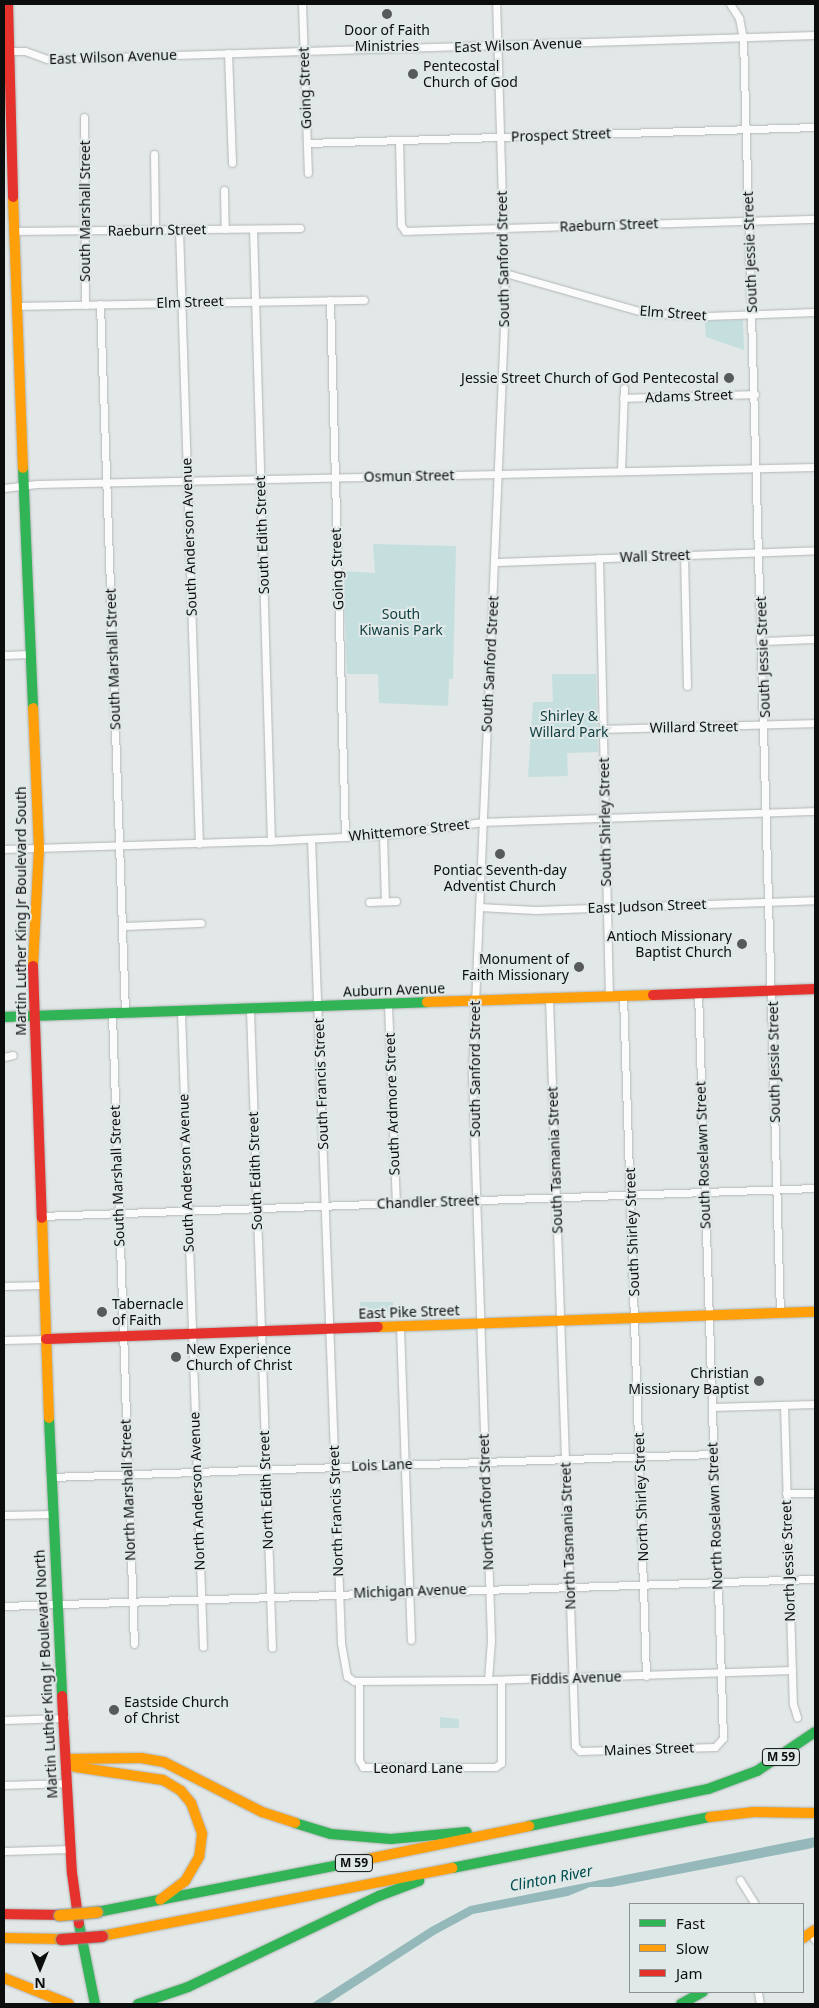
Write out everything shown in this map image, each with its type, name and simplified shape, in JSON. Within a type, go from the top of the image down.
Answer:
[{"type":"main road","name":"Martin Luther King Jr Boulevard South","points":[[8,4],[12,50],[16,306],[38,849],[33,939],[34,1016],[46,1339]]},
{"type":"main road","name":"Auburn Avenue","points":[[4,1017],[318,1008],[815,989]]},
{"type":"main road","name":"East Pike Street","points":[[46,1339],[815,1312]]},
{"type":"main road","name":"Martin Luther King Jr Boulevard North","points":[[46,1339],[52,1514],[71,1849],[78,1921],[95,2004]]},
{"type":"main road","name":"M 59","points":[[4,1914],[60,1915],[97,1912],[156,1903],[552,1822],[726,1783],[772,1762],[815,1732]]},
{"type":"main road","points":[[67,1763],[141,1758],[164,1762],[284,1821],[354,1838],[404,1839],[552,1822]]},
{"type":"main road","points":[[67,1763],[155,1777],[176,1787],[191,1803],[202,1834],[197,1863],[185,1881],[156,1903]]},
{"type":"main road","name":"M 59","points":[[4,1938],[61,1939],[102,1936],[685,1820],[754,1812],[815,1813]]},
{"type":"main road","points":[[138,2004],[188,1987],[379,1896],[456,1867]]},
{"type":"main road","points":[[4,1978],[69,2004]]},
{"type":"main road","points":[[681,2004],[701,1993]]},
{"type":"street","name":"Going Street","points":[[302,4],[308,173]]},
{"type":"street","name":"South Sanford Street","points":[[480,1324],[472,1074],[500,474],[505,273],[496,4]]},
{"type":"street","name":"South Jessie Street","points":[[730,4],[739,18],[743,38],[760,552],[780,1314]]},
{"type":"street","name":"East Wilson Avenue","points":[[12,50],[24,51],[47,59],[815,35]]},
{"type":"street","points":[[228,53],[232,163]]},
{"type":"street","name":"South Marshall Street","points":[[84,117],[85,304]]},
{"type":"street","name":"Prospect Street","points":[[307,143],[815,127]]},
{"type":"street","name":"Raeburn Street","points":[[399,140],[402,229],[815,219]]},
{"type":"street","points":[[154,154],[155,230]]},
{"type":"street","points":[[224,190],[225,229]]},
{"type":"street","name":"Raeburn Street","points":[[14,231],[300,228]]},
{"type":"street","name":"South Anderson Avenue","points":[[179,229],[186,480],[200,844]]},
{"type":"street","name":"South Edith Street","points":[[253,229],[271,841]]},
{"type":"street","name":"Elm Street","points":[[505,273],[642,313],[707,316],[815,312]]},
{"type":"street","name":"Going Street","points":[[330,300],[345,837]]},
{"type":"street","name":"Elm Street","points":[[16,306],[364,300]]},
{"type":"street","name":"South Marshall Street","points":[[100,304],[126,1014]]},
{"type":"street","points":[[621,471],[624,388]]},
{"type":"street","name":"Adams Street","points":[[624,398],[754,394]]},
{"type":"street","name":"Osmun Street","points":[[4,488],[106,482],[815,467]]},
{"type":"street","name":"Wall Street","points":[[495,562],[815,550]]},
{"type":"street","points":[[684,555],[687,686]]},
{"type":"street","name":"South Shirley Street","points":[[599,558],[609,997]]},
{"type":"street","points":[[762,641],[815,639]]},
{"type":"street","points":[[4,655],[31,654]]},
{"type":"street","name":"Willard Street","points":[[602,729],[815,723]]},
{"type":"street","name":"Whittemore Street","points":[[4,849],[120,847],[383,835],[483,822],[815,811]]},
{"type":"street","points":[[383,835],[385,901]]},
{"type":"street","name":"South Francis Street","points":[[311,839],[330,1330]]},
{"type":"street","name":"East Judson Street","points":[[479,907],[535,910],[815,900]]},
{"type":"street","points":[[369,902],[396,901]]},
{"type":"street","points":[[122,926],[201,923]]},
{"type":"street","name":"South Roselawn Street","points":[[698,994],[709,1316]]},
{"type":"street","name":"South Shirley Street","points":[[624,996],[634,1319]]},
{"type":"street","name":"South Tasmania Street","points":[[549,999],[560,1321]]},
{"type":"street","name":"South Ardmore Street","points":[[388,1005],[396,1203]]},
{"type":"street","name":"South Edith Street","points":[[250,1010],[261,1332]]},
{"type":"street","name":"South Anderson Avenue","points":[[181,1012],[192,1335]]},
{"type":"street","name":"South Marshall Street","points":[[112,1015],[123,1337]]},
{"type":"street","points":[[4,1056],[13,1055]]},
{"type":"street","name":"Chandler Street","points":[[41,1216],[815,1188]]},
{"type":"street","points":[[4,1286],[44,1285]]},
{"type":"street","name":"North Roselawn Street","points":[[709,1316],[721,1674],[721,1744]]},
{"type":"street","name":"North Shirley Street","points":[[634,1319],[646,1676]]},
{"type":"street","name":"North Tasmania Street","points":[[560,1321],[572,1679],[577,1750]]},
{"type":"street","name":"North Sanford Street","points":[[480,1324],[491,1651],[488,1680]]},
{"type":"street","points":[[400,1327],[411,1640]]},
{"type":"street","name":"North Francis Street","points":[[330,1330],[339,1594],[344,1668],[350,1680],[359,1681]]},
{"type":"street","name":"North Edith Street","points":[[261,1332],[272,1648]]},
{"type":"street","name":"North Anderson Avenue","points":[[192,1335],[202,1647]]},
{"type":"street","name":"North Marshall Street","points":[[123,1337],[134,1644]]},
{"type":"street","name":"East Pike Street","points":[[4,1340],[46,1339]]},
{"type":"street","points":[[712,1407],[815,1404]]},
{"type":"street","name":"North Jessie Street","points":[[784,1405],[793,1704],[797,1717]]},
{"type":"street","name":"Lois Lane","points":[[51,1477],[713,1454]]},
{"type":"street","points":[[786,1494],[815,1492]]},
{"type":"street","points":[[4,1515],[52,1514]]},
{"type":"street","name":"Michigan Avenue","points":[[4,1606],[718,1580],[815,1579]]},
{"type":"street","name":"Fiddis Avenue","points":[[359,1681],[572,1679],[792,1670]]},
{"type":"street","name":"Leonard Lane","points":[[359,1681],[359,1760],[363,1767],[500,1766],[501,1680]]},
{"type":"street","points":[[4,1720],[65,1718]]},
{"type":"street","name":"Maines Street","points":[[577,1750],[715,1747],[721,1744]]},
{"type":"street","points":[[4,1785],[68,1783]]},
{"type":"street","points":[[4,1851],[71,1849]]},
{"type":"street","points":[[740,1880],[754,1903]]},
{"type":"green space","points":[[743,320],[744,350],[706,337],[705,321]]},
{"type":"green space","name":"South Kiwanis Park","points":[[373,544],[456,546],[453,679],[449,679],[448,706],[379,703],[378,674],[347,674],[343,571],[375,573]]},
{"type":"green space","name":"Shirley & Willard Park","points":[[552,674],[596,674],[598,752],[567,753],[568,776],[528,777],[533,702],[553,702]]},
{"type":"green space","points":[[360,1302],[393,1302],[393,1312],[360,1312]]},
{"type":"green space","points":[[440,1717],[459,1719],[459,1728],[440,1728]]},
{"type":"shaded area","points":[[815,1837],[815,1847],[808,1849],[611,1887],[590,1887],[568,1896],[473,1914],[436,1934],[328,2004],[311,2004],[431,1927],[470,1906]]},
{"type":"traffic: fast","points":[[23,468],[33,708]]},
{"type":"traffic: fast","points":[[4,1017],[427,1002]]},
{"type":"traffic: fast","points":[[49,1418],[62,1696]]},
{"type":"traffic: fast","points":[[529,1826],[708,1789],[757,1771],[815,1732]]},
{"type":"traffic: fast","points":[[452,1868],[710,1817]]},
{"type":"traffic: fast","points":[[295,1823],[331,1834],[391,1839],[467,1832]]},
{"type":"traffic: fast","points":[[97,1912],[343,1864]]},
{"type":"traffic: fast","points":[[138,2004],[188,1987],[379,1896],[419,1881]]},
{"type":"traffic: fast","points":[[79,1924],[95,2004]]},
{"type":"traffic: fast","points":[[681,2004],[701,1993]]},
{"type":"traffic: slow","points":[[13,197],[23,468]]},
{"type":"traffic: slow","points":[[33,708],[39,849],[33,966]]},
{"type":"traffic: slow","points":[[427,1002],[653,995]]},
{"type":"traffic: slow","points":[[42,1218],[49,1418]]},
{"type":"traffic: slow","points":[[378,1327],[815,1312]]},
{"type":"traffic: slow","points":[[67,1759],[141,1758],[164,1762],[262,1812],[295,1823]]},
{"type":"traffic: slow","points":[[75,1767],[163,1780],[181,1791],[191,1803],[202,1834],[199,1857],[185,1881],[160,1900]]},
{"type":"traffic: slow","points":[[710,1817],[754,1812],[815,1813]]},
{"type":"traffic: slow","points":[[343,1864],[529,1826]]},
{"type":"traffic: slow","points":[[102,1936],[452,1868]]},
{"type":"traffic: slow","points":[[59,1915],[97,1912]]},
{"type":"traffic: slow","points":[[804,1937],[815,1930]]},
{"type":"traffic: slow","points":[[4,1938],[61,1939]]},
{"type":"traffic: slow","points":[[4,1978],[69,2004]]},
{"type":"traffic: jam","points":[[8,4],[13,197]]},
{"type":"traffic: jam","points":[[33,966],[42,1218]]},
{"type":"traffic: jam","points":[[653,995],[815,989]]},
{"type":"traffic: jam","points":[[46,1339],[378,1327]]},
{"type":"traffic: jam","points":[[62,1696],[72,1873],[79,1924]]},
{"type":"traffic: jam","points":[[4,1914],[59,1915]]},
{"type":"traffic: jam","points":[[61,1939],[102,1936]]},
{"type":"place","name":"Door of Faith Ministries","points":[[387,14]]},
{"type":"place","name":"Pentecostal Church of God","points":[[413,74]]},
{"type":"place","name":"Jessie Street Church of God Pentecostal","points":[[729,378]]},
{"type":"place","name":"Pontiac Seventh-day Adventist Church","points":[[500,854]]},
{"type":"place","name":"Antioch Missionary Baptist Church","points":[[742,944]]},
{"type":"place","name":"Monument of Faith Missionary","points":[[579,967]]},
{"type":"place","name":"Tabernacle of Faith","points":[[102,1312]]},
{"type":"place","name":"New Experience Church of Christ","points":[[176,1357]]},
{"type":"place","name":"Christian Missionary Baptist","points":[[759,1381]]},
{"type":"place","name":"Eastside Church of Christ","points":[[114,1710]]},
{"type":"water label","name":"Clinton River","points":[[551,1878]]}]
